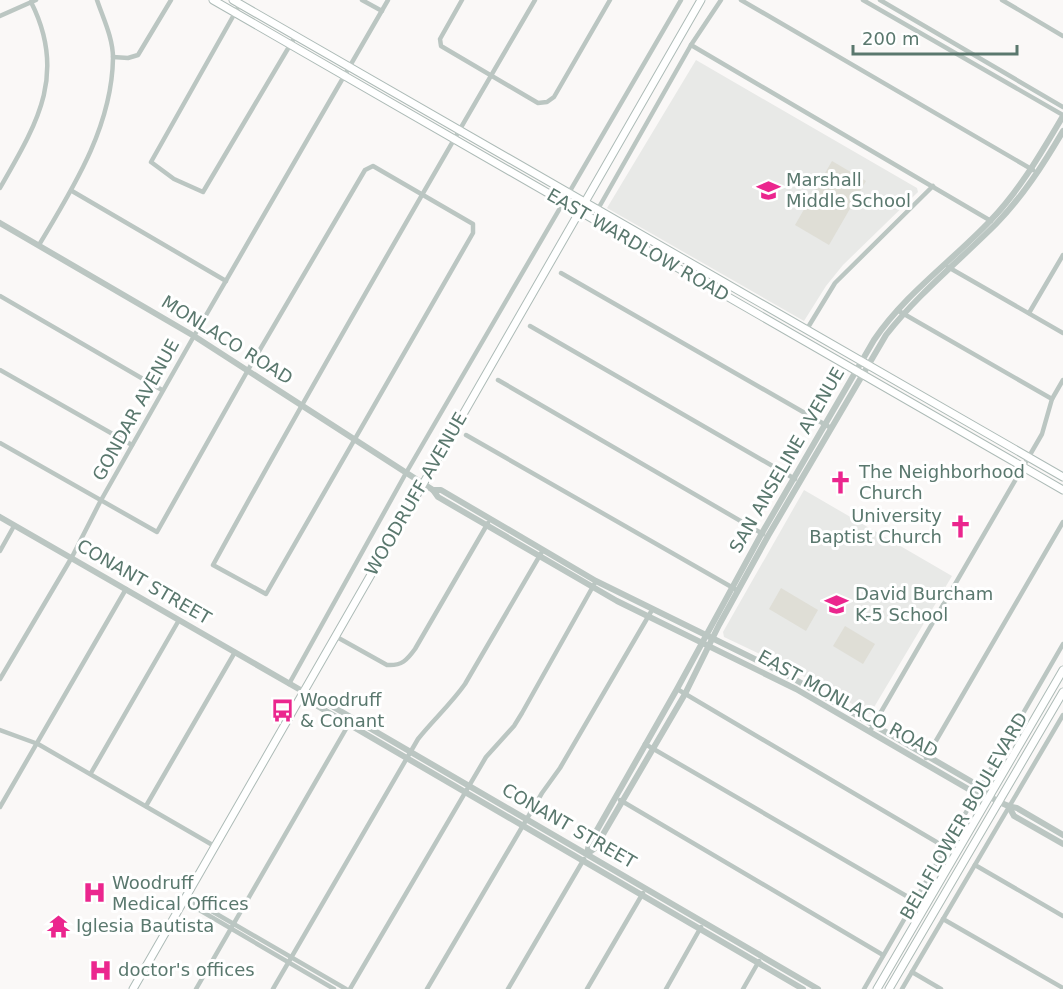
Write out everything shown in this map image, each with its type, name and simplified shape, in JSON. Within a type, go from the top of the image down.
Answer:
[{"type":"main road","name":"EAST WARDLOW ROAD","points":[[213,0],[1063,490]]},
{"type":"main road","name":"WOODRUFF AVENUE","points":[[133,989],[701,0]]},
{"type":"main road","name":"EAST WARDLOW ROAD","points":[[237,2],[1063,477]]},
{"type":"main road","points":[[917,406],[922,396]]},
{"type":"main road","points":[[970,436],[975,427]]},
{"type":"main road","name":"BELLFLOWER BOULEVARD","points":[[877,989],[1063,670]]},
{"type":"main road","name":"BELLFLOWER BOULEVARD","points":[[889,989],[1063,692]]},
{"type":"street","points":[[39,245],[72,190],[107,106],[113,57],[110,36],[97,0]]},
{"type":"street","points":[[113,57],[128,58],[138,55],[171,0]]},
{"type":"street","points":[[362,0],[381,11]]},
{"type":"street","name":"GONDAR AVENUE","points":[[0,679],[72,557],[162,390],[388,0]]},
{"type":"street","points":[[462,0],[440,39],[441,46],[538,103],[547,102],[554,97],[610,0]]},
{"type":"street","points":[[0,443],[100,502],[157,532],[248,370],[365,170],[373,166],[423,194],[473,224],[473,233],[266,594],[213,565],[301,404],[423,194],[461,130],[535,0]]},
{"type":"street","name":"WOODRUFF AVENUE","points":[[289,684],[406,472],[681,0]]},
{"type":"street","points":[[598,209],[691,45],[721,0]]},
{"type":"street","points":[[741,0],[1038,172]]},
{"type":"street","points":[[863,0],[1063,116]]},
{"type":"street","points":[[880,0],[1063,107]]},
{"type":"street","points":[[1002,0],[1063,36]]},
{"type":"street","points":[[0,16],[33,1],[46,44],[48,70],[44,97],[32,132],[0,188]]},
{"type":"street","points":[[237,2],[236,13],[151,162],[174,179],[203,192],[296,36]]},
{"type":"street","points":[[909,26],[913,19]]},
{"type":"street","points":[[691,45],[994,222]]},
{"type":"street","name":"SAN ANSELINE AVENUE","points":[[994,222],[1032,169],[1063,116]]},
{"type":"street","name":"SAN ANSELINE AVENUE","points":[[508,989],[585,857],[589,844],[645,744],[707,641],[765,535],[793,478],[828,426],[865,363],[900,312],[994,222],[1038,172],[1063,131]]},
{"type":"street","points":[[807,329],[835,283],[933,186]]},
{"type":"street","points":[[72,190],[226,280]]},
{"type":"street","name":"MONLACO ROAD","points":[[0,223],[194,336],[406,472],[438,496],[489,522],[648,617],[707,641]]},
{"type":"street","points":[[1029,313],[1063,255]]},
{"type":"street","points":[[947,266],[1063,333]]},
{"type":"street","points":[[561,273],[828,426]]},
{"type":"street","points":[[0,296],[162,390]]},
{"type":"street","points":[[900,312],[1052,399]]},
{"type":"street","points":[[530,326],[800,483]]},
{"type":"street","points":[[0,370],[132,446]]},
{"type":"street","points":[[498,380],[765,535]]},
{"type":"street","points":[[872,728],[1029,457],[1045,427],[1052,399],[1063,380]]},
{"type":"street","name":"SAN ANSELINE AVENUE","points":[[765,535],[800,483],[828,426]]},
{"type":"street","points":[[466,435],[734,589]]},
{"type":"street","name":"CONANT STREET","points":[[0,518],[72,557],[289,684],[318,698],[350,721],[702,926],[818,989]]},
{"type":"street","points":[[335,636],[387,665],[395,666],[404,663],[489,522]]},
{"type":"street","points":[[924,763],[1063,522]]},
{"type":"street","points":[[0,551],[14,526]]},
{"type":"street","points":[[273,989],[409,754],[428,725],[455,699],[465,684],[541,553]]},
{"type":"street","points":[[289,960],[348,989],[486,757],[514,726],[522,713],[594,584]]},
{"type":"street","name":"MONLACO ROAD","points":[[594,584],[652,610],[707,641]]},
{"type":"street","points":[[0,807],[126,589]]},
{"type":"street","points":[[427,989],[652,610]]},
{"type":"street","points":[[91,773],[179,620]]},
{"type":"street","name":"SAN ANSELINE AVENUE","points":[[585,857],[595,848],[685,694],[707,641]]},
{"type":"street","name":"EAST MONLACO ROAD","points":[[707,641],[928,756],[974,783],[990,796],[1009,807],[1017,808],[1062,839]]},
{"type":"street","name":"BELLFLOWER BOULEVARD","points":[[864,989],[1063,644]]},
{"type":"street","points":[[146,806],[235,652]]},
{"type":"street","points":[[677,689],[945,847]]},
{"type":"street","name":"BELLFLOWER BOULEVARD","points":[[902,989],[1063,715]]},
{"type":"street","points":[[196,989],[350,721]]},
{"type":"street","name":"EAST MONLACO ROAD","points":[[872,728],[970,790],[979,789]]},
{"type":"street","points":[[0,730],[38,744],[216,847]]},
{"type":"street","points":[[645,744],[915,901]]},
{"type":"street","points":[[615,797],[884,956]]},
{"type":"street","points":[[975,865],[1063,916]]},
{"type":"street","points":[[587,989],[644,891]]},
{"type":"street","points":[[186,899],[196,902],[334,989]]},
{"type":"street","points":[[944,919],[1063,988]]},
{"type":"street","points":[[666,989],[702,926]]},
{"type":"street","points":[[743,989],[760,959]]},
{"type":"street","name":"CONANT STREET","points":[[760,959],[803,989]]},
{"type":"street","points":[[912,972],[941,989]]},
{"type":"shaded area","name":"Marshall Middle School","points":[[696,60],[917,188],[918,192],[843,265],[826,286],[804,321],[607,208]]},
{"type":"shaded area","points":[[832,161],[866,181],[829,245],[795,225]]},
{"type":"shaded area","name":"David Burcham K-5 School","points":[[804,490],[952,576],[870,714],[785,666],[724,637],[723,632]]},
{"type":"shaded area","points":[[781,588],[818,610],[806,631],[769,609]]},
{"type":"shaded area","points":[[845,626],[875,644],[863,664],[833,646]]},
{"type":"place","name":"Marshall Middle School","points":[[768,190]]},
{"type":"place","name":"The Neighborhood Church","points":[[841,482]]},
{"type":"place","name":"University Baptist Church","points":[[960,526]]},
{"type":"place","name":"David Burcham K-5 School","points":[[837,604]]},
{"type":"place","name":"Woodruff & Conant","points":[[282,710]]},
{"type":"place","name":"Woodruff Medical Offices","points":[[94,893]]},
{"type":"place","name":"Iglesia Bautista","points":[[58,926]]},
{"type":"place","name":"doctor's offices","points":[[100,970]]}]
